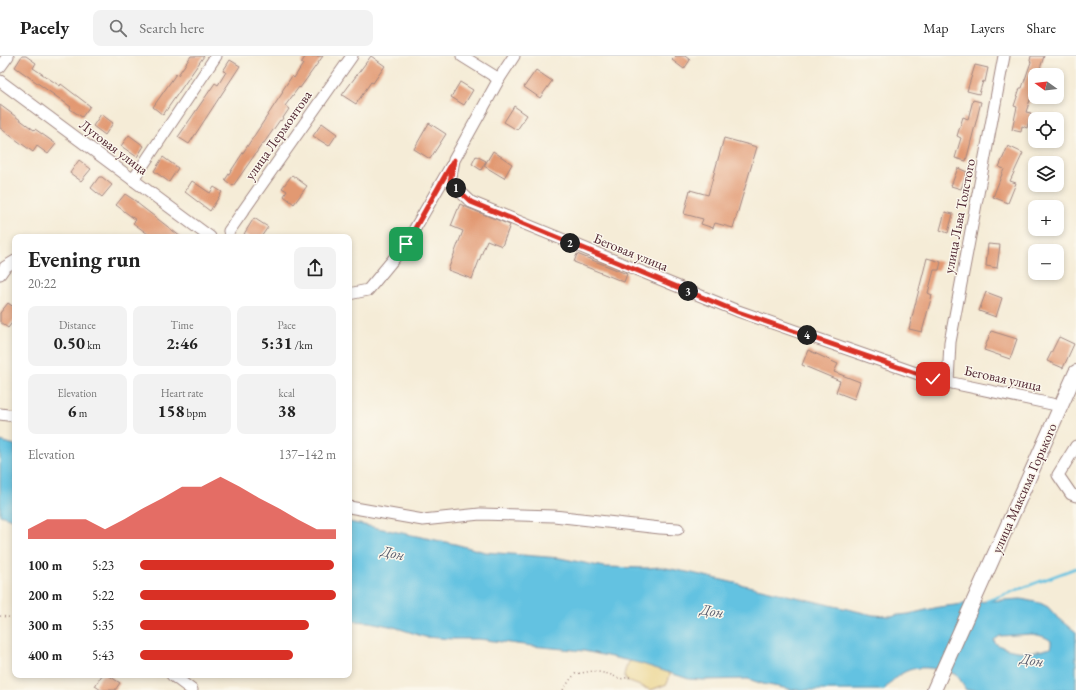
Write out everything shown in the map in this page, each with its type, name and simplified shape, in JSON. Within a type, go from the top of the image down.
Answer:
[{"type":"main road","name":"улица Максима Горького","points":[[934,690],[1076,372]]},
{"type":"street","points":[[0,67],[8,56]]},
{"type":"street","points":[[133,180],[216,56]]},
{"type":"street","name":"улица Лермонтова","points":[[229,230],[352,56]]},
{"type":"street","points":[[462,56],[499,79]]},
{"type":"street","name":"Беговая улица","points":[[514,56],[499,79],[454,160],[450,182],[471,202],[738,312],[933,379],[1061,406]]},
{"type":"street","name":"улица Льва Толстого","points":[[948,382],[950,342],[1004,56]]},
{"type":"street","name":"Луговая улица","points":[[0,81],[206,234]]},
{"type":"street","points":[[352,293],[368,290],[406,244],[454,160]]},
{"type":"street","points":[[0,274],[5,267],[12,263]]},
{"type":"street","points":[[0,414],[12,416]]},
{"type":"street","points":[[1076,446],[1058,475],[1070,494],[1076,496]]},
{"type":"street","points":[[352,508],[423,520],[480,514],[554,516],[678,529]]},
{"type":"street","points":[[176,678],[192,690]]},
{"type":"path","points":[[0,616],[12,618]]},
{"type":"path","points":[[563,690],[576,674],[593,671],[620,678],[630,677]]},
{"type":"sand","points":[[632,659],[669,669],[670,675],[667,684],[651,690],[627,681],[624,673]]},
{"type":"water","points":[[0,441],[12,444],[12,519],[0,515]]},
{"type":"water","name":"Дон","points":[[352,523],[455,544],[485,552],[560,558],[604,567],[661,567],[873,615],[889,616],[909,614],[939,607],[987,601],[1021,599],[1040,603],[1048,607],[1055,615],[1076,632],[1076,690],[966,690],[959,678],[954,674],[931,668],[916,668],[902,673],[884,690],[795,690],[763,684],[748,679],[689,679],[639,663],[584,651],[479,639],[425,637],[394,627],[370,622],[352,621]],"holes":[[[1031,634],[1044,637],[1051,641],[1050,648],[1029,652],[1007,649],[995,643],[994,640],[1000,636]]]},
{"type":"building","points":[[22,56],[26,56],[36,63],[33,68],[60,86],[61,84],[90,106],[82,117],[70,109],[71,107],[15,67]]},
{"type":"building","points":[[191,56],[204,56],[163,115],[153,107],[176,74],[178,75]]},
{"type":"building","points":[[306,56],[323,56],[285,106],[289,109],[233,186],[225,180],[292,76],[294,78]]},
{"type":"building","points":[[371,56],[385,66],[373,83],[371,82],[356,104],[342,95]]},
{"type":"building","points":[[676,56],[685,56],[690,60],[684,69],[672,60]]},
{"type":"building","points":[[1031,56],[1044,56],[1040,68],[1029,68]]},
{"type":"building","points":[[230,60],[240,66],[189,144],[178,137],[215,83],[218,85],[226,72],[223,71]]},
{"type":"building","points":[[975,65],[988,68],[985,82],[983,81],[979,94],[967,91]]},
{"type":"building","points":[[536,70],[552,81],[540,98],[524,87]]},
{"type":"building","points":[[1028,71],[1029,104],[1026,112],[1028,112],[1028,124],[1027,128],[1022,126],[1021,132],[1012,130],[1017,107],[1014,106],[1020,88],[1022,88]]},
{"type":"building","points":[[460,82],[473,90],[464,105],[451,97]]},
{"type":"building","points":[[973,100],[981,102],[966,161],[955,158],[961,138],[957,136],[963,117],[968,119]]},
{"type":"building","points":[[0,105],[56,144],[48,154],[37,146],[33,152],[0,128]]},
{"type":"building","points":[[514,106],[527,115],[517,130],[504,122]]},
{"type":"building","points":[[101,114],[113,123],[105,135],[93,126]]},
{"type":"building","points":[[322,123],[337,134],[329,146],[313,136]]},
{"type":"building","points":[[429,123],[446,134],[430,159],[414,149]]},
{"type":"building","points":[[129,135],[144,146],[137,157],[121,146]]},
{"type":"building","points":[[724,138],[757,147],[733,228],[715,223],[713,228],[701,224],[703,219],[684,214],[690,190],[708,195]]},
{"type":"building","points":[[1008,146],[1023,153],[1010,181],[1016,183],[1008,203],[993,197],[1004,169],[999,167]]},
{"type":"building","points":[[493,151],[512,164],[504,178],[484,166]]},
{"type":"building","points":[[476,156],[486,161],[481,170],[472,164]]},
{"type":"building","points":[[163,157],[178,168],[169,182],[154,171]]},
{"type":"building","points":[[79,160],[91,169],[81,181],[70,173]]},
{"type":"building","points":[[958,168],[967,172],[961,189],[951,186]]},
{"type":"building","points":[[292,175],[307,186],[294,204],[284,196],[287,191],[282,188]]},
{"type":"building","points":[[99,177],[102,177],[112,185],[102,197],[91,188]]},
{"type":"building","points":[[192,181],[210,193],[214,187],[222,192],[210,211],[185,192]]},
{"type":"building","points":[[125,194],[177,234],[148,234],[133,223],[136,220],[116,205]]},
{"type":"building","points":[[460,204],[510,225],[502,246],[487,240],[472,279],[448,270],[463,231],[451,226]]},
{"type":"building","points":[[945,212],[953,214],[948,233],[940,230]]},
{"type":"building","points":[[254,218],[268,227],[263,234],[244,234]]},
{"type":"building","points":[[988,244],[1000,245],[997,268],[986,266]]},
{"type":"building","points":[[577,254],[627,274],[624,282],[574,262]]},
{"type":"building","points":[[927,258],[941,262],[939,270],[934,270],[928,293],[932,295],[922,332],[909,329]]},
{"type":"building","points":[[986,292],[1002,298],[996,317],[979,311]]},
{"type":"building","points":[[8,303],[12,306],[12,323],[8,328],[0,322],[0,313]]},
{"type":"building","points":[[991,331],[1017,339],[1010,359],[984,350]]},
{"type":"building","points":[[1059,337],[1074,344],[1063,368],[1047,361]]},
{"type":"building","points":[[808,350],[838,364],[834,372],[860,382],[854,399],[836,392],[840,381],[802,365]]},
{"type":"building","points":[[100,678],[112,678],[120,683],[115,690],[101,690],[95,686]]},
{"type":"waterway","points":[[987,601],[1076,568]]},
{"type":"route","points":[[406,244],[454,160],[450,182],[471,202],[738,312],[933,379]]}]
